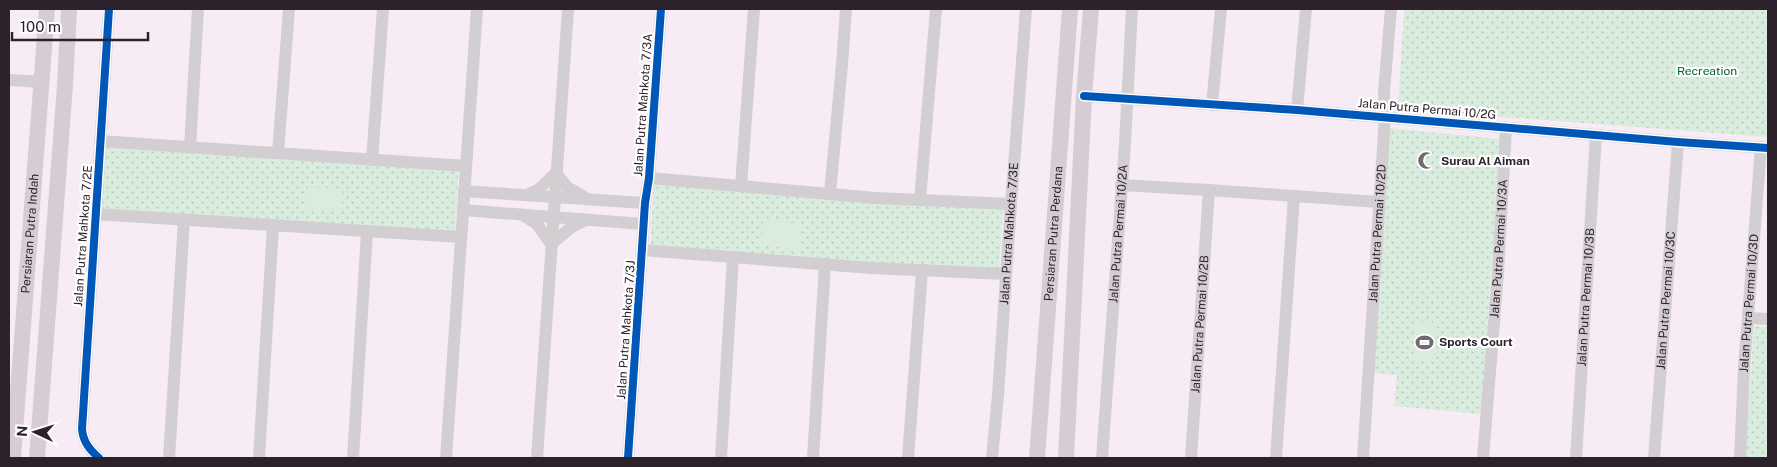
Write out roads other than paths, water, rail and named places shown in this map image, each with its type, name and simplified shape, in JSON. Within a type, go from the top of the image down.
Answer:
[{"type":"main road","name":"Persiaran Putra Indah","points":[[13,458],[47,9]]},
{"type":"main road","name":"Persiaran Putra Indah","points":[[37,458],[70,9]]},
{"type":"main road","name":"Persiaran Putra Perdana","points":[[1037,458],[1070,9]]},
{"type":"main road","name":"Persiaran Putra Perdana","points":[[1066,458],[1084,96],[1091,9]]},
{"type":"main road","points":[[41,409],[44,447],[47,458]]},
{"type":"main road","points":[[14,438],[18,458]]},
{"type":"street","name":"Jalan Putra Mahkota 7/2E","points":[[99,458],[87,446],[82,429],[109,9]]},
{"type":"street","points":[[190,147],[198,9]]},
{"type":"street","points":[[278,153],[289,9]]},
{"type":"street","points":[[372,160],[383,9]]},
{"type":"street","points":[[446,458],[477,9]]},
{"type":"street","points":[[537,458],[568,9]]},
{"type":"street","name":"Jalan Putra Mahkota 7/3A","points":[[644,203],[649,178],[661,9]]},
{"type":"street","points":[[741,186],[754,9]]},
{"type":"street","points":[[830,193],[846,9]]},
{"type":"street","points":[[920,200],[936,9]]},
{"type":"street","name":"Jalan Putra Mahkota 7/3E","points":[[992,458],[1026,9]]},
{"type":"street","name":"Jalan Putra Permai 10/2A","points":[[1102,458],[1128,99],[1132,9]]},
{"type":"street","points":[[1212,105],[1221,9]]},
{"type":"street","points":[[1297,110],[1306,9]]},
{"type":"street","name":"Jalan Putra Permai 10/2D","points":[[1363,458],[1385,116],[1384,91],[1391,9]]},
{"type":"street","points":[[9,80],[42,82]]},
{"type":"street","name":"Jalan Putra Permai 10/2G","points":[[1084,96],[1385,116],[1506,128],[1765,148]]},
{"type":"street","name":"Jalan Putra Permai 10/3A","points":[[1483,458],[1498,273],[1506,128]]},
{"type":"street","name":"Jalan Putra Permai 10/3B","points":[[1576,458],[1596,135]]},
{"type":"street","points":[[100,141],[466,166]]},
{"type":"street","name":"Jalan Putra Permai 10/3C","points":[[1654,458],[1678,142]]},
{"type":"street","name":"Jalan Putra Permai 10/3D","points":[[1740,458],[1748,318],[1765,148]]},
{"type":"street","points":[[522,196],[535,192],[556,172]]},
{"type":"street","points":[[556,172],[566,186],[590,199]]},
{"type":"street","points":[[649,178],[876,198],[1011,204]]},
{"type":"street","points":[[1121,185],[1378,202]]},
{"type":"street","name":"Jalan Putra Permai 10/2B","points":[[1190,458],[1209,190]]},
{"type":"street","points":[[463,201],[522,196],[644,203]]},
{"type":"street","points":[[1276,458],[1294,196]]},
{"type":"street","points":[[463,201],[523,216],[643,224]]},
{"type":"street","name":"Jalan Putra Mahkota 7/3J","points":[[628,458],[644,203]]},
{"type":"street","points":[[95,214],[461,237]]},
{"type":"street","points":[[523,216],[537,224],[551,244]]},
{"type":"street","points":[[169,458],[184,220]]},
{"type":"street","points":[[551,244],[573,226],[592,220]]},
{"type":"street","points":[[259,458],[273,226]]},
{"type":"street","points":[[353,458],[367,232]]},
{"type":"street","points":[[1755,234],[1768,234]]},
{"type":"street","points":[[642,250],[826,264],[1006,274]]},
{"type":"street","points":[[721,458],[733,257]]},
{"type":"street","points":[[813,458],[826,264]]},
{"type":"street","points":[[908,458],[922,270]]},
{"type":"street","points":[[1748,318],[1768,320]]},
{"type":"place","name":"Surau Al Aiman","points":[[1427,161]]},
{"type":"place","name":"Sports Court","points":[[1425,342]]},
{"type":"park label","name":"Recreation","points":[[1707,71]]}]
